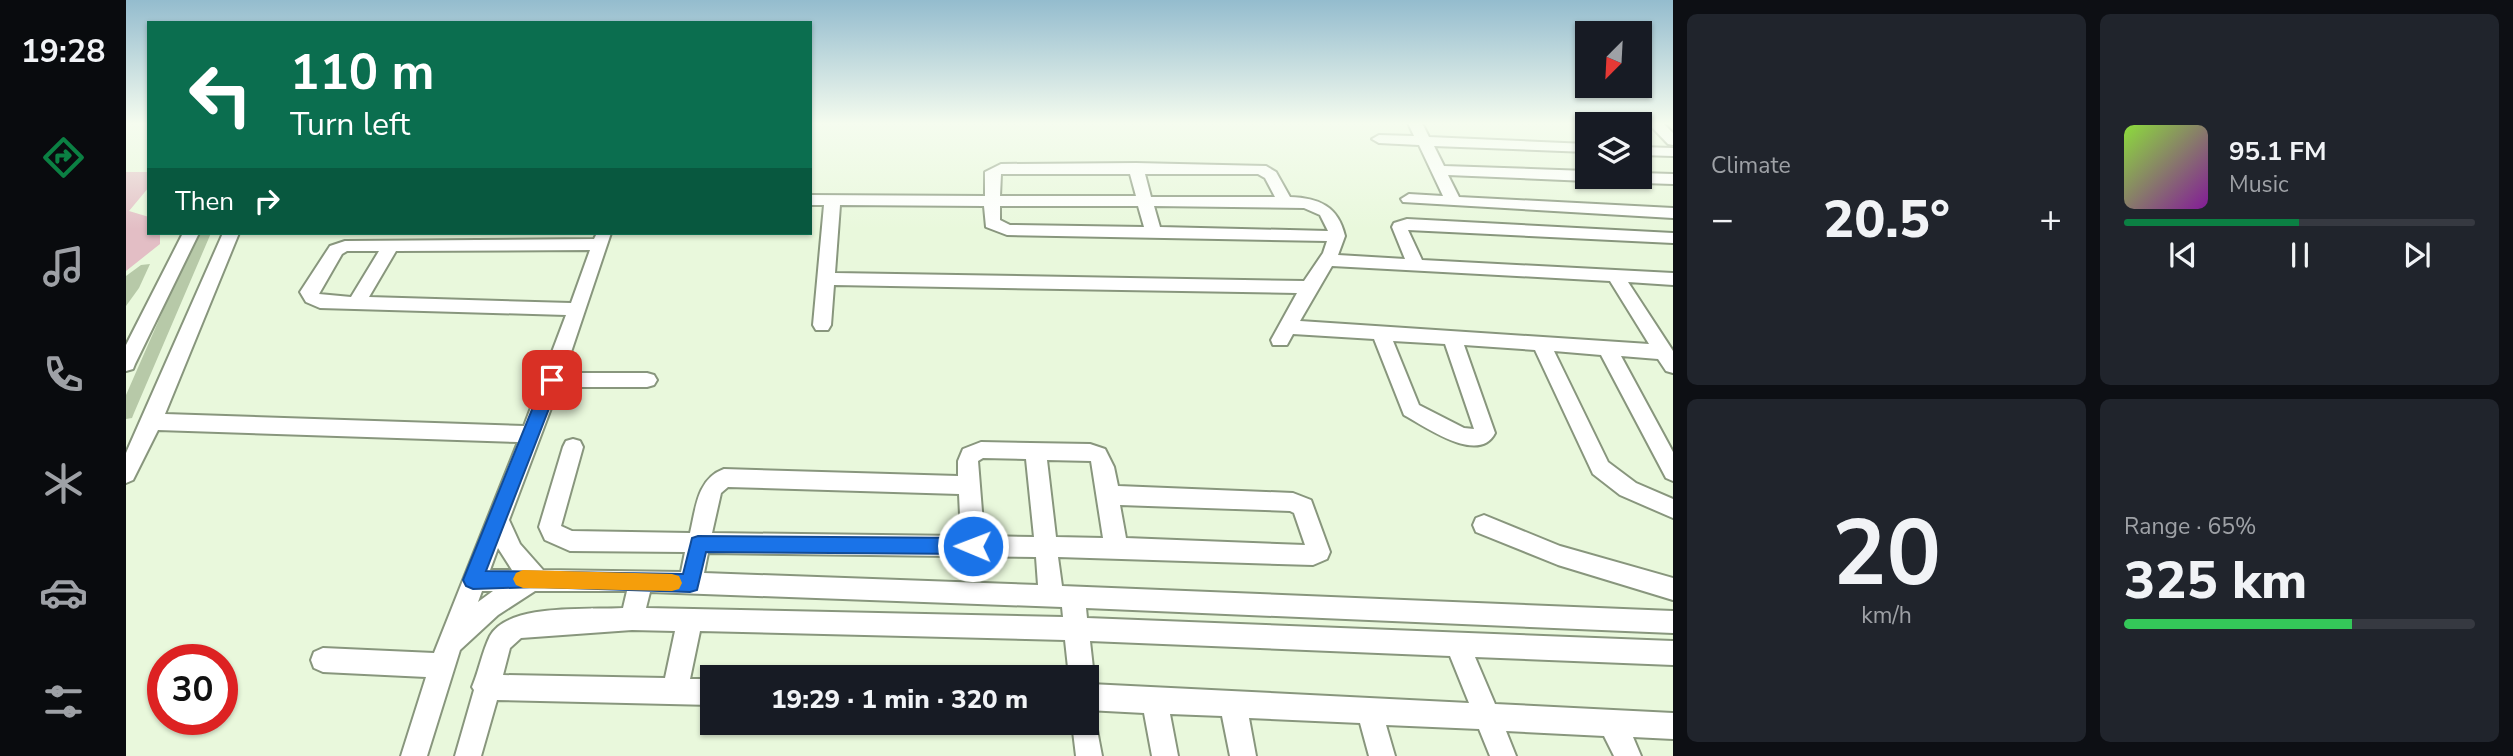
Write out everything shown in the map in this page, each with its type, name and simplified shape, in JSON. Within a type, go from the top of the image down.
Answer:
[{"type":"street","points":[[1432,158],[1454,202]]},
{"type":"street","points":[[1136,168],[1153,232]]},
{"type":"street","points":[[1285,202],[1271,174],[1261,169],[1001,169],[993,172],[992,223],[1007,230],[1337,236]]},
{"type":"street","points":[[1652,178],[1673,179]]},
{"type":"street","points":[[1409,199],[1673,213]]},
{"type":"street","points":[[812,200],[1285,202],[1318,206],[1331,218],[1337,228],[1337,236],[1284,334],[1381,332],[1607,348],[1668,359]]},
{"type":"street","points":[[822,325],[832,200]]},
{"type":"street","points":[[1418,266],[1400,232],[1400,227],[1407,224],[1673,238]]},
{"type":"street","points":[[126,364],[190,235]]},
{"type":"street","points":[[126,474],[152,422],[230,235]]},
{"type":"street","points":[[414,756],[473,580],[552,380],[603,239],[345,246],[336,250],[309,292],[312,298],[320,302],[577,309]]},
{"type":"street","points":[[357,302],[391,246]]},
{"type":"street","points":[[1326,260],[1673,279]]},
{"type":"street","points":[[1615,276],[1668,359]]},
{"type":"street","points":[[825,279],[1308,288]]},
{"type":"street","points":[[1381,332],[1411,410],[1461,436],[1475,440],[1483,436],[1484,424],[1452,337]]},
{"type":"street","points":[[1541,344],[1600,468],[1628,489],[1673,509]]},
{"type":"street","points":[[1607,348],[1673,472]]},
{"type":"street","points":[[552,380],[647,380]]},
{"type":"street","points":[[152,422],[530,434]]},
{"type":"street","points":[[573,447],[550,520],[553,533],[570,541],[1116,548],[1312,555],[1318,552],[1303,507],[1293,502],[1108,495]]},
{"type":"street","points":[[973,546],[968,461],[974,451],[1090,452],[1098,455],[1104,467],[1116,548]]},
{"type":"street","points":[[1036,452],[1046,548],[1075,627],[1080,665]]},
{"type":"street","points":[[690,583],[713,486],[724,478],[969,485]]},
{"type":"street","points":[[497,516],[506,545],[517,561],[537,579]]},
{"type":"street","points":[[1484,525],[1558,555],[1673,589]]},
{"type":"street","points":[[445,657],[481,611],[504,595],[537,579]]},
{"type":"street","points":[[473,580],[690,583],[1062,596],[1673,622]]},
{"type":"street","points":[[632,619],[641,582]]},
{"type":"street","points":[[1391,610],[1403,642]]},
{"type":"street","points":[[468,756],[485,687],[500,642],[514,628],[526,625],[632,619],[1075,627],[1673,653]]},
{"type":"street","points":[[675,691],[690,620]]},
{"type":"street","points":[[1458,644],[1503,756]]},
{"type":"street","points":[[323,660],[445,657]]},
{"type":"street","points":[[485,687],[700,692]]},
{"type":"street","points":[[1099,698],[1673,726]]},
{"type":"street","points":[[1155,701],[1166,756]]},
{"type":"street","points":[[1233,704],[1243,756]]},
{"type":"street","points":[[1369,710],[1382,756]]},
{"type":"street","points":[[1612,723],[1628,756]]},
{"type":"street","points":[[1087,735],[1089,756]]},
{"type":"lane","points":[[1438,170],[1575,176]]},
{"type":"shaded area","points":[[126,172],[147,172],[147,189],[129,211],[147,216],[147,235],[160,235],[160,244],[126,271]]},
{"type":"shaded area","points":[[150,264],[139,288],[126,306],[126,276],[141,265]]},
{"type":"waterway","points":[[126,413],[203,235]]},
{"type":"slow traffic","points":[[523,579],[672,583]]},
{"type":"route","points":[[552,380],[473,580],[690,583],[698,544],[973,546]]}]
